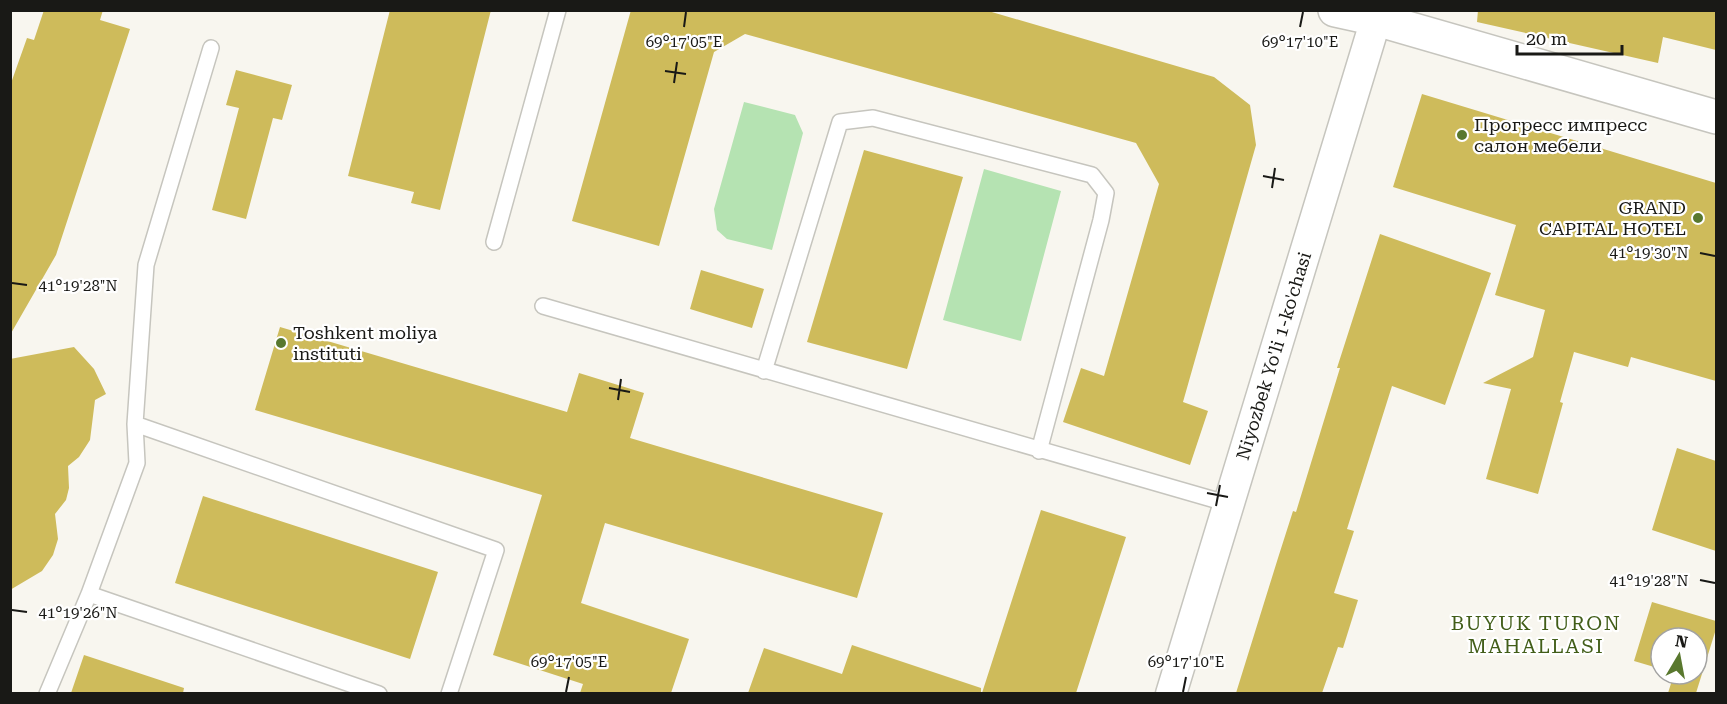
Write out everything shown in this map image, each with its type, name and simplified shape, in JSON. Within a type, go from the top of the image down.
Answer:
[{"type":"street","points":[[1335,10],[1376,19],[1716,117]]},
{"type":"street","name":"Niyozbek Yo'li 1-ko'chasi","points":[[1171,693],[1376,19]]},
{"type":"lane","points":[[494,242],[558,10]]},
{"type":"lane","points":[[47,693],[89,594],[137,463],[135,424],[146,265],[212,48]]},
{"type":"lane","points":[[764,371],[840,122],[873,118],[1092,176],[1106,193],[1101,220],[1039,450]]},
{"type":"lane","points":[[543,306],[1229,504]]},
{"type":"lane","points":[[135,424],[496,550],[449,693]]},
{"type":"lane","points":[[89,594],[379,693]]},
{"type":"green space","points":[[744,102],[795,115],[803,133],[772,250],[727,239],[717,230],[714,209]]},
{"type":"green space","points":[[984,169],[1061,191],[1021,341],[943,320]]},
{"type":"building","points":[[44,10],[103,10],[100,20],[130,29],[56,255],[10,335],[10,86],[27,38],[34,40]]},
{"type":"building","points":[[390,10],[491,10],[440,210],[411,203],[414,192],[348,176]]},
{"type":"building","points":[[631,10],[985,10],[1214,77],[1250,105],[1256,145],[1183,402],[1208,411],[1190,465],[1063,422],[1081,368],[1104,376],[1159,184],[1136,143],[745,34],[714,52],[659,246],[572,221]]},
{"type":"building","points":[[1478,10],[1716,10],[1716,50],[1663,37],[1658,63],[1477,22]]},
{"type":"building","points":[[236,70],[292,85],[282,120],[273,118],[246,219],[212,210],[239,108],[226,105]]},
{"type":"building","points":[[1422,94],[1716,183],[1716,381],[1631,357],[1628,367],[1574,352],[1560,402],[1563,403],[1538,494],[1486,479],[1511,389],[1483,383],[1533,357],[1545,310],[1495,295],[1516,225],[1393,187]]},
{"type":"building","points":[[864,150],[963,177],[907,369],[807,342]]},
{"type":"building","points":[[1380,234],[1491,273],[1445,405],[1392,386],[1347,529],[1354,531],[1334,593],[1358,600],[1343,648],[1338,647],[1322,693],[1236,693],[1293,511],[1296,512],[1340,368],[1337,368]]},
{"type":"building","points":[[701,270],[764,289],[752,328],[690,309]]},
{"type":"building","points":[[280,327],[567,412],[579,373],[644,393],[630,438],[883,513],[857,598],[605,523],[581,603],[689,639],[671,693],[580,693],[583,684],[493,655],[542,495],[255,410]]},
{"type":"building","points":[[74,347],[94,369],[106,394],[95,400],[90,440],[79,457],[68,466],[69,488],[66,500],[55,514],[58,539],[53,555],[42,571],[10,590],[10,359]]},
{"type":"building","points":[[1677,448],[1716,461],[1716,551],[1652,530]]},
{"type":"building","points":[[203,496],[438,572],[410,659],[175,583]]},
{"type":"building","points":[[1041,510],[1126,537],[1076,693],[982,693]]},
{"type":"building","points":[[1652,602],[1716,621],[1709,651],[1709,626],[1649,626],[1649,665],[1634,661]]},
{"type":"building","points":[[852,645],[981,688],[981,693],[748,693],[764,648],[842,674]]},
{"type":"building","points":[[84,655],[184,688],[183,693],[71,693]]},
{"type":"building","points":[[1670,686],[1698,686],[1696,693],[1668,693]]},
{"type":"place","name":"Прогресс импресс салон мебели","points":[[1462,135]]},
{"type":"place","name":"GRAND CAPITAL HOTEL","points":[[1698,218]]},
{"type":"place","name":"Toshkent moliya instituti","points":[[281,343]]},
{"type":"district","name":"BUYUK TURON MAHALLASI","points":[[1536,634]]}]
